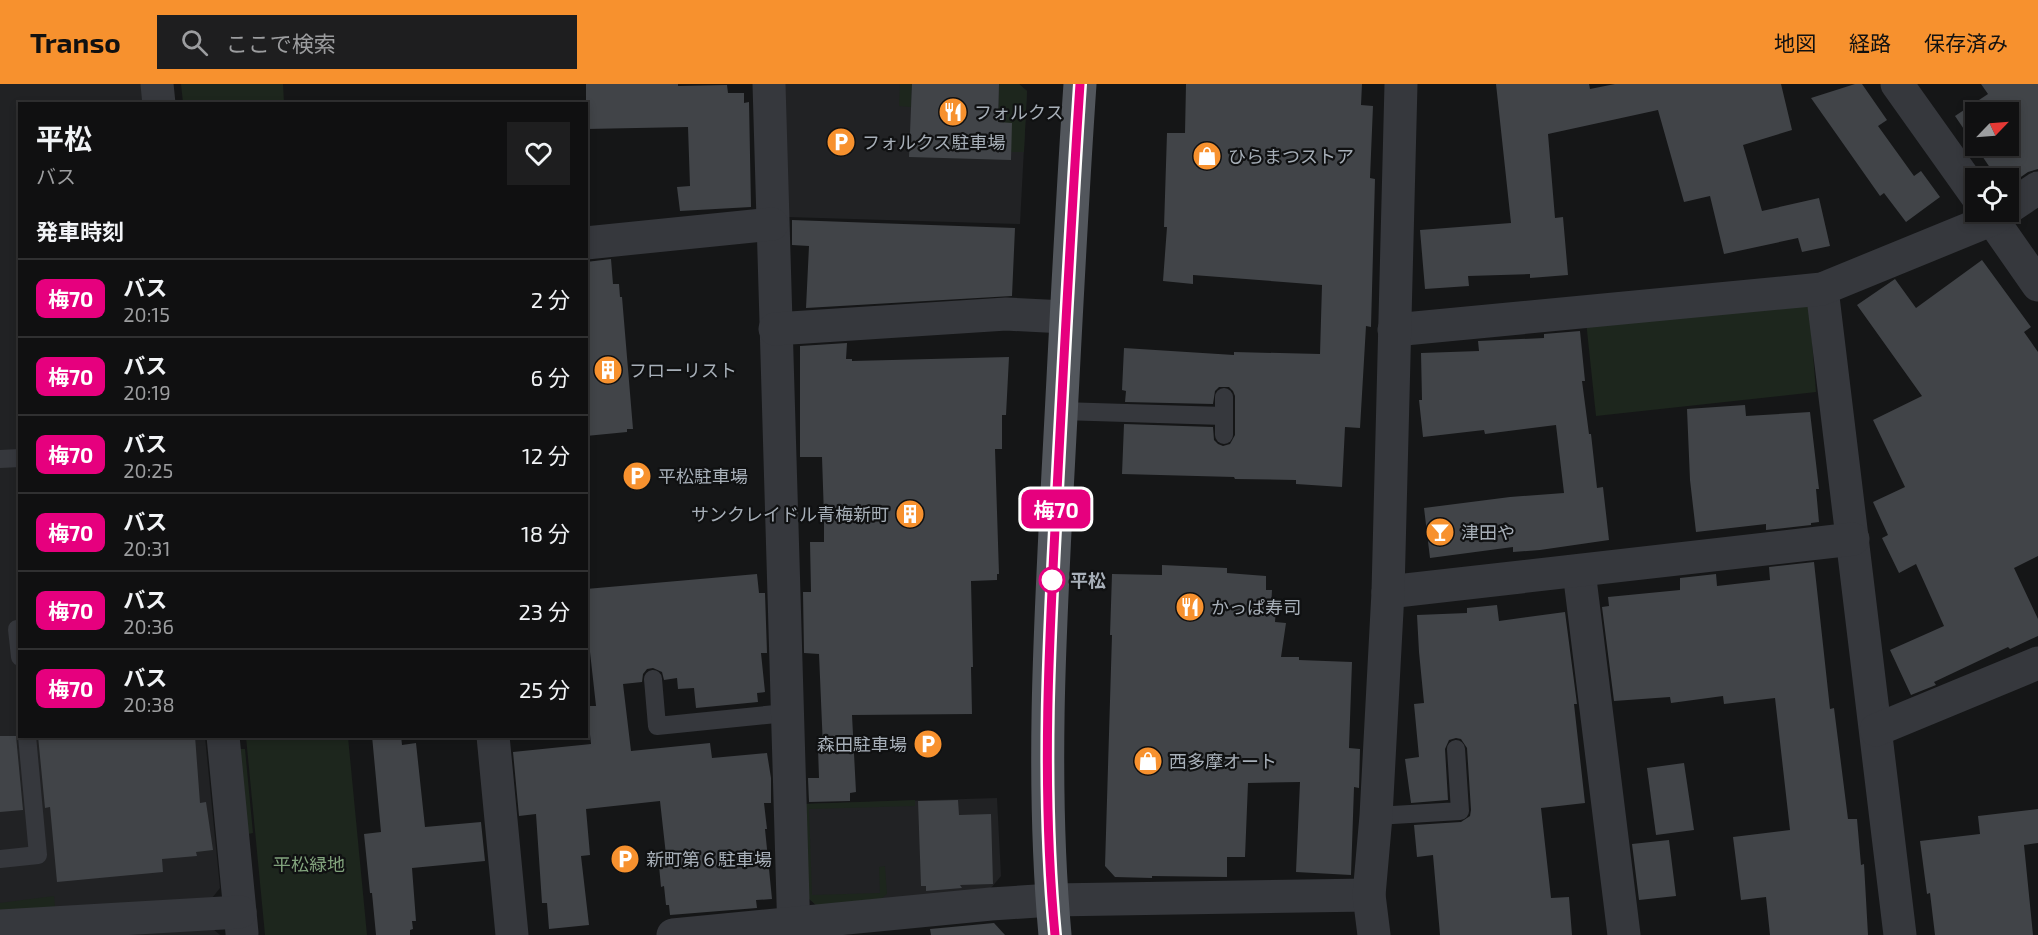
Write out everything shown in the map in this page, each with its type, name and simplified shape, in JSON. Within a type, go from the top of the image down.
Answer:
[{"type":"main road","points":[[1055,935],[1047,728],[1050,620],[1065,317],[1080,84]]},
{"type":"street","points":[[157,84],[159,102]]},
{"type":"street","points":[[768,84],[793,929]]},
{"type":"street","points":[[1374,935],[1369,895],[1376,816],[1388,592],[1401,84]]},
{"type":"street","points":[[1897,84],[1965,172]]},
{"type":"street","points":[[2019,197],[2038,188]]},
{"type":"street","points":[[1394,330],[1822,289],[1966,222]]},
{"type":"street","points":[[2002,222],[2038,285]]},
{"type":"street","points":[[588,243],[772,224]]},
{"type":"street","points":[[1822,289],[1900,935]]},
{"type":"street","points":[[775,329],[1006,315],[1065,317]]},
{"type":"street","points":[[1388,592],[1853,539]]},
{"type":"street","points":[[1579,571],[1624,935]]},
{"type":"street","points":[[1876,730],[2038,663]]},
{"type":"street","points":[[0,926],[241,924],[223,738]]},
{"type":"street","points":[[493,738],[512,935]]},
{"type":"street","points":[[673,935],[793,929],[1052,900],[1369,895]]},
{"type":"lane","points":[[1061,411],[1224,406],[1224,435]]},
{"type":"lane","points":[[0,459],[18,458]]},
{"type":"lane","points":[[17,629],[18,638]]},
{"type":"lane","points":[[652,679],[657,726],[786,713]]},
{"type":"lane","points":[[0,859],[38,855],[27,738]]},
{"type":"lane","points":[[1376,816],[1460,811],[1456,749]]},
{"type":"shaded area","points":[[0,84],[141,84],[143,102],[18,102],[18,738],[205,738],[220,888],[212,898],[0,911]]},
{"type":"shaded area","name":"フォルクス駐車場","points":[[783,84],[1019,84],[1027,91],[1020,224],[787,217]]},
{"type":"shaded area","points":[[997,798],[1001,876],[991,888],[817,906],[806,896],[803,804]]},
{"type":"shaded area","points":[[213,929],[220,935],[115,935]]},
{"type":"green space","points":[[181,84],[283,84],[284,102],[183,102]]},
{"type":"green space","points":[[900,84],[912,84],[911,107],[899,106]]},
{"type":"green space","points":[[999,84],[1019,84],[1027,91],[1024,152],[1011,152],[998,122]]},
{"type":"green space","points":[[1809,303],[1816,392],[1596,416],[1586,321]]},
{"type":"green space","name":"平松緑地","points":[[246,738],[348,738],[367,935],[265,935]]},
{"type":"green space","points":[[239,749],[245,749],[253,833],[248,834]]},
{"type":"green space","points":[[915,800],[915,806],[809,809],[812,895],[880,893],[879,867],[885,866],[887,894],[881,899],[817,906],[806,896],[803,804]]},
{"type":"green space","points":[[54,896],[55,907],[0,911],[0,903]]},
{"type":"building","points":[[586,84],[727,85],[728,93],[744,93],[744,103],[749,102],[751,207],[680,211],[677,187],[690,186],[688,127],[588,129],[588,102],[586,102]]},
{"type":"building","points":[[912,84],[999,84],[998,122],[1012,123],[1011,160],[909,157]]},
{"type":"building","points":[[1186,84],[1362,84],[1361,105],[1373,106],[1370,178],[1375,179],[1371,327],[1366,326],[1360,428],[1345,427],[1342,487],[1296,484],[1296,480],[1122,474],[1124,424],[1213,427],[1214,440],[1223,446],[1230,444],[1235,435],[1235,396],[1229,387],[1219,387],[1215,391],[1213,404],[1125,402],[1126,391],[1122,390],[1124,348],[1234,355],[1234,352],[1320,354],[1322,285],[1193,275],[1193,284],[1163,281],[1167,227],[1164,227],[1167,133],[1185,133]]},
{"type":"building","points":[[1496,84],[1589,84],[1590,89],[1615,84],[1781,84],[1792,130],[1743,145],[1762,211],[1819,198],[1830,246],[1802,252],[1798,238],[1724,254],[1710,196],[1684,202],[1658,110],[1548,134],[1555,218],[1563,217],[1568,275],[1530,278],[1530,274],[1468,276],[1469,286],[1425,289],[1420,230],[1511,223]]},
{"type":"building","points":[[1855,84],[1862,84],[1887,120],[1878,126],[1914,176],[1921,171],[1940,197],[1906,222],[1884,193],[1880,196],[1811,98]]},
{"type":"building","points":[[1981,84],[2038,84],[2038,169],[2019,178],[2019,168],[1990,168],[1982,156],[2019,156],[2019,102],[1976,102],[1988,94]]},
{"type":"building","points":[[1965,109],[1965,131],[1955,116]]},
{"type":"building","points":[[792,220],[1015,228],[1012,296],[806,308],[809,246],[792,245]]},
{"type":"building","name":"フローリスト","points":[[611,259],[613,284],[619,284],[620,297],[622,297],[633,429],[627,429],[627,432],[588,436],[588,262]]},
{"type":"building","points":[[1982,260],[2031,327],[2024,332],[2038,352],[2038,556],[2014,568],[2038,619],[2038,636],[2010,649],[2008,647],[1934,682],[1936,685],[1911,695],[1890,650],[1944,626],[1916,564],[1899,573],[1882,538],[1888,535],[1873,502],[1905,487],[1873,420],[1922,396],[1857,305],[1895,279],[1916,308]]},
{"type":"building","points":[[1580,331],[1585,381],[1582,381],[1589,434],[1591,434],[1597,488],[1603,487],[1609,540],[1540,550],[1513,552],[1513,547],[1430,558],[1424,508],[1564,493],[1556,425],[1485,434],[1484,430],[1423,437],[1419,400],[1422,400],[1421,353],[1479,351],[1478,341],[1544,338],[1544,334]]},
{"type":"building","points":[[847,343],[846,359],[852,359],[852,361],[1009,357],[1006,415],[1002,415],[1002,449],[995,449],[999,574],[997,574],[997,580],[971,581],[972,714],[852,715],[856,792],[850,793],[850,801],[809,802],[808,778],[819,778],[818,748],[823,748],[819,654],[804,653],[803,592],[811,592],[810,542],[824,542],[824,516],[822,457],[800,457],[800,346]]},
{"type":"building","points":[[1745,405],[1746,416],[1810,412],[1819,489],[1816,489],[1819,522],[1766,530],[1766,524],[1696,532],[1690,480],[1687,409]]},
{"type":"building","points":[[1814,562],[1830,709],[1834,708],[1848,819],[1857,819],[1861,865],[1864,864],[1868,935],[1770,935],[1766,897],[1741,900],[1733,837],[1790,830],[1775,698],[1724,704],[1723,696],[1671,703],[1670,697],[1614,701],[1602,607],[1609,606],[1608,597],[1680,590],[1680,578],[1716,574],[1717,586],[1770,580],[1769,567]]},
{"type":"building","points":[[1162,565],[1227,568],[1227,573],[1266,576],[1266,590],[1272,590],[1271,608],[1276,608],[1275,622],[1286,623],[1281,657],[1352,662],[1349,748],[1360,749],[1359,788],[1354,787],[1351,875],[1296,872],[1300,782],[1248,783],[1245,857],[1227,857],[1227,877],[1115,877],[1105,866],[1112,574],[1162,575]]},
{"type":"building","points":[[757,574],[759,593],[765,593],[767,653],[761,653],[765,692],[757,693],[758,702],[696,708],[694,688],[678,689],[677,678],[664,680],[662,672],[653,668],[647,669],[643,674],[642,682],[623,684],[631,751],[710,743],[712,758],[767,753],[771,778],[771,803],[764,803],[772,899],[756,900],[757,908],[670,915],[669,905],[666,905],[664,886],[661,887],[658,855],[666,855],[660,801],[586,809],[590,855],[581,856],[589,925],[549,929],[547,903],[542,903],[536,814],[519,816],[513,752],[591,744],[588,706],[596,706],[588,634],[588,589]]},
{"type":"building","points":[[1497,605],[1499,621],[1565,612],[1577,704],[1574,704],[1585,803],[1541,808],[1551,898],[1569,897],[1572,935],[1440,935],[1433,855],[1417,857],[1414,825],[1461,822],[1470,816],[1471,810],[1467,748],[1461,739],[1456,738],[1449,740],[1445,749],[1448,800],[1411,803],[1405,759],[1419,757],[1414,704],[1424,703],[1417,615],[1467,613],[1467,608]]},
{"type":"building","points":[[0,736],[16,736],[23,810],[0,812]]},
{"type":"building","points":[[38,738],[195,738],[200,803],[206,802],[213,850],[196,852],[197,856],[162,859],[163,872],[57,882],[50,807],[45,808]]},
{"type":"building","points":[[372,738],[401,738],[402,745],[416,743],[425,827],[481,822],[485,861],[412,868],[416,921],[412,921],[413,929],[410,930],[410,935],[376,935],[364,834],[381,832]]},
{"type":"building","points":[[1684,763],[1694,830],[1656,835],[1647,768]]},
{"type":"building","points":[[958,800],[959,815],[991,814],[993,884],[960,885],[962,888],[926,891],[926,886],[921,886],[918,801]]},
{"type":"building","points":[[2038,809],[2038,843],[2024,845],[2033,935],[1935,935],[1920,841],[1980,834],[1978,816]]},
{"type":"building","points":[[1669,840],[1676,896],[1639,900],[1632,844]]},
{"type":"building","points":[[994,923],[1005,935],[931,935],[930,929]]},
{"type":"bus line","name":"梅70","points":[[1055,935],[1047,775],[1050,620],[1065,317],[1080,84]]},
{"type":"place","name":"フォルクス","points":[[953,112]]},
{"type":"place","name":"フォルクス駐車場","points":[[841,142]]},
{"type":"place","name":"ひらまつストア","points":[[1207,156]]},
{"type":"place","name":"フローリスト","points":[[608,370]]},
{"type":"place","name":"平松駐車場","points":[[637,476]]},
{"type":"place","name":"サンクレイドル青梅新町","points":[[910,514]]},
{"type":"place","name":"津田や","points":[[1440,532]]},
{"type":"place","name":"平松","points":[[1052,580]]},
{"type":"place","name":"かっぱ寿司","points":[[1190,607]]},
{"type":"place","name":"森田駐車場","points":[[928,744]]},
{"type":"place","name":"西多摩オート","points":[[1148,761]]},
{"type":"place","name":"新町第６駐車場","points":[[625,859]]}]
